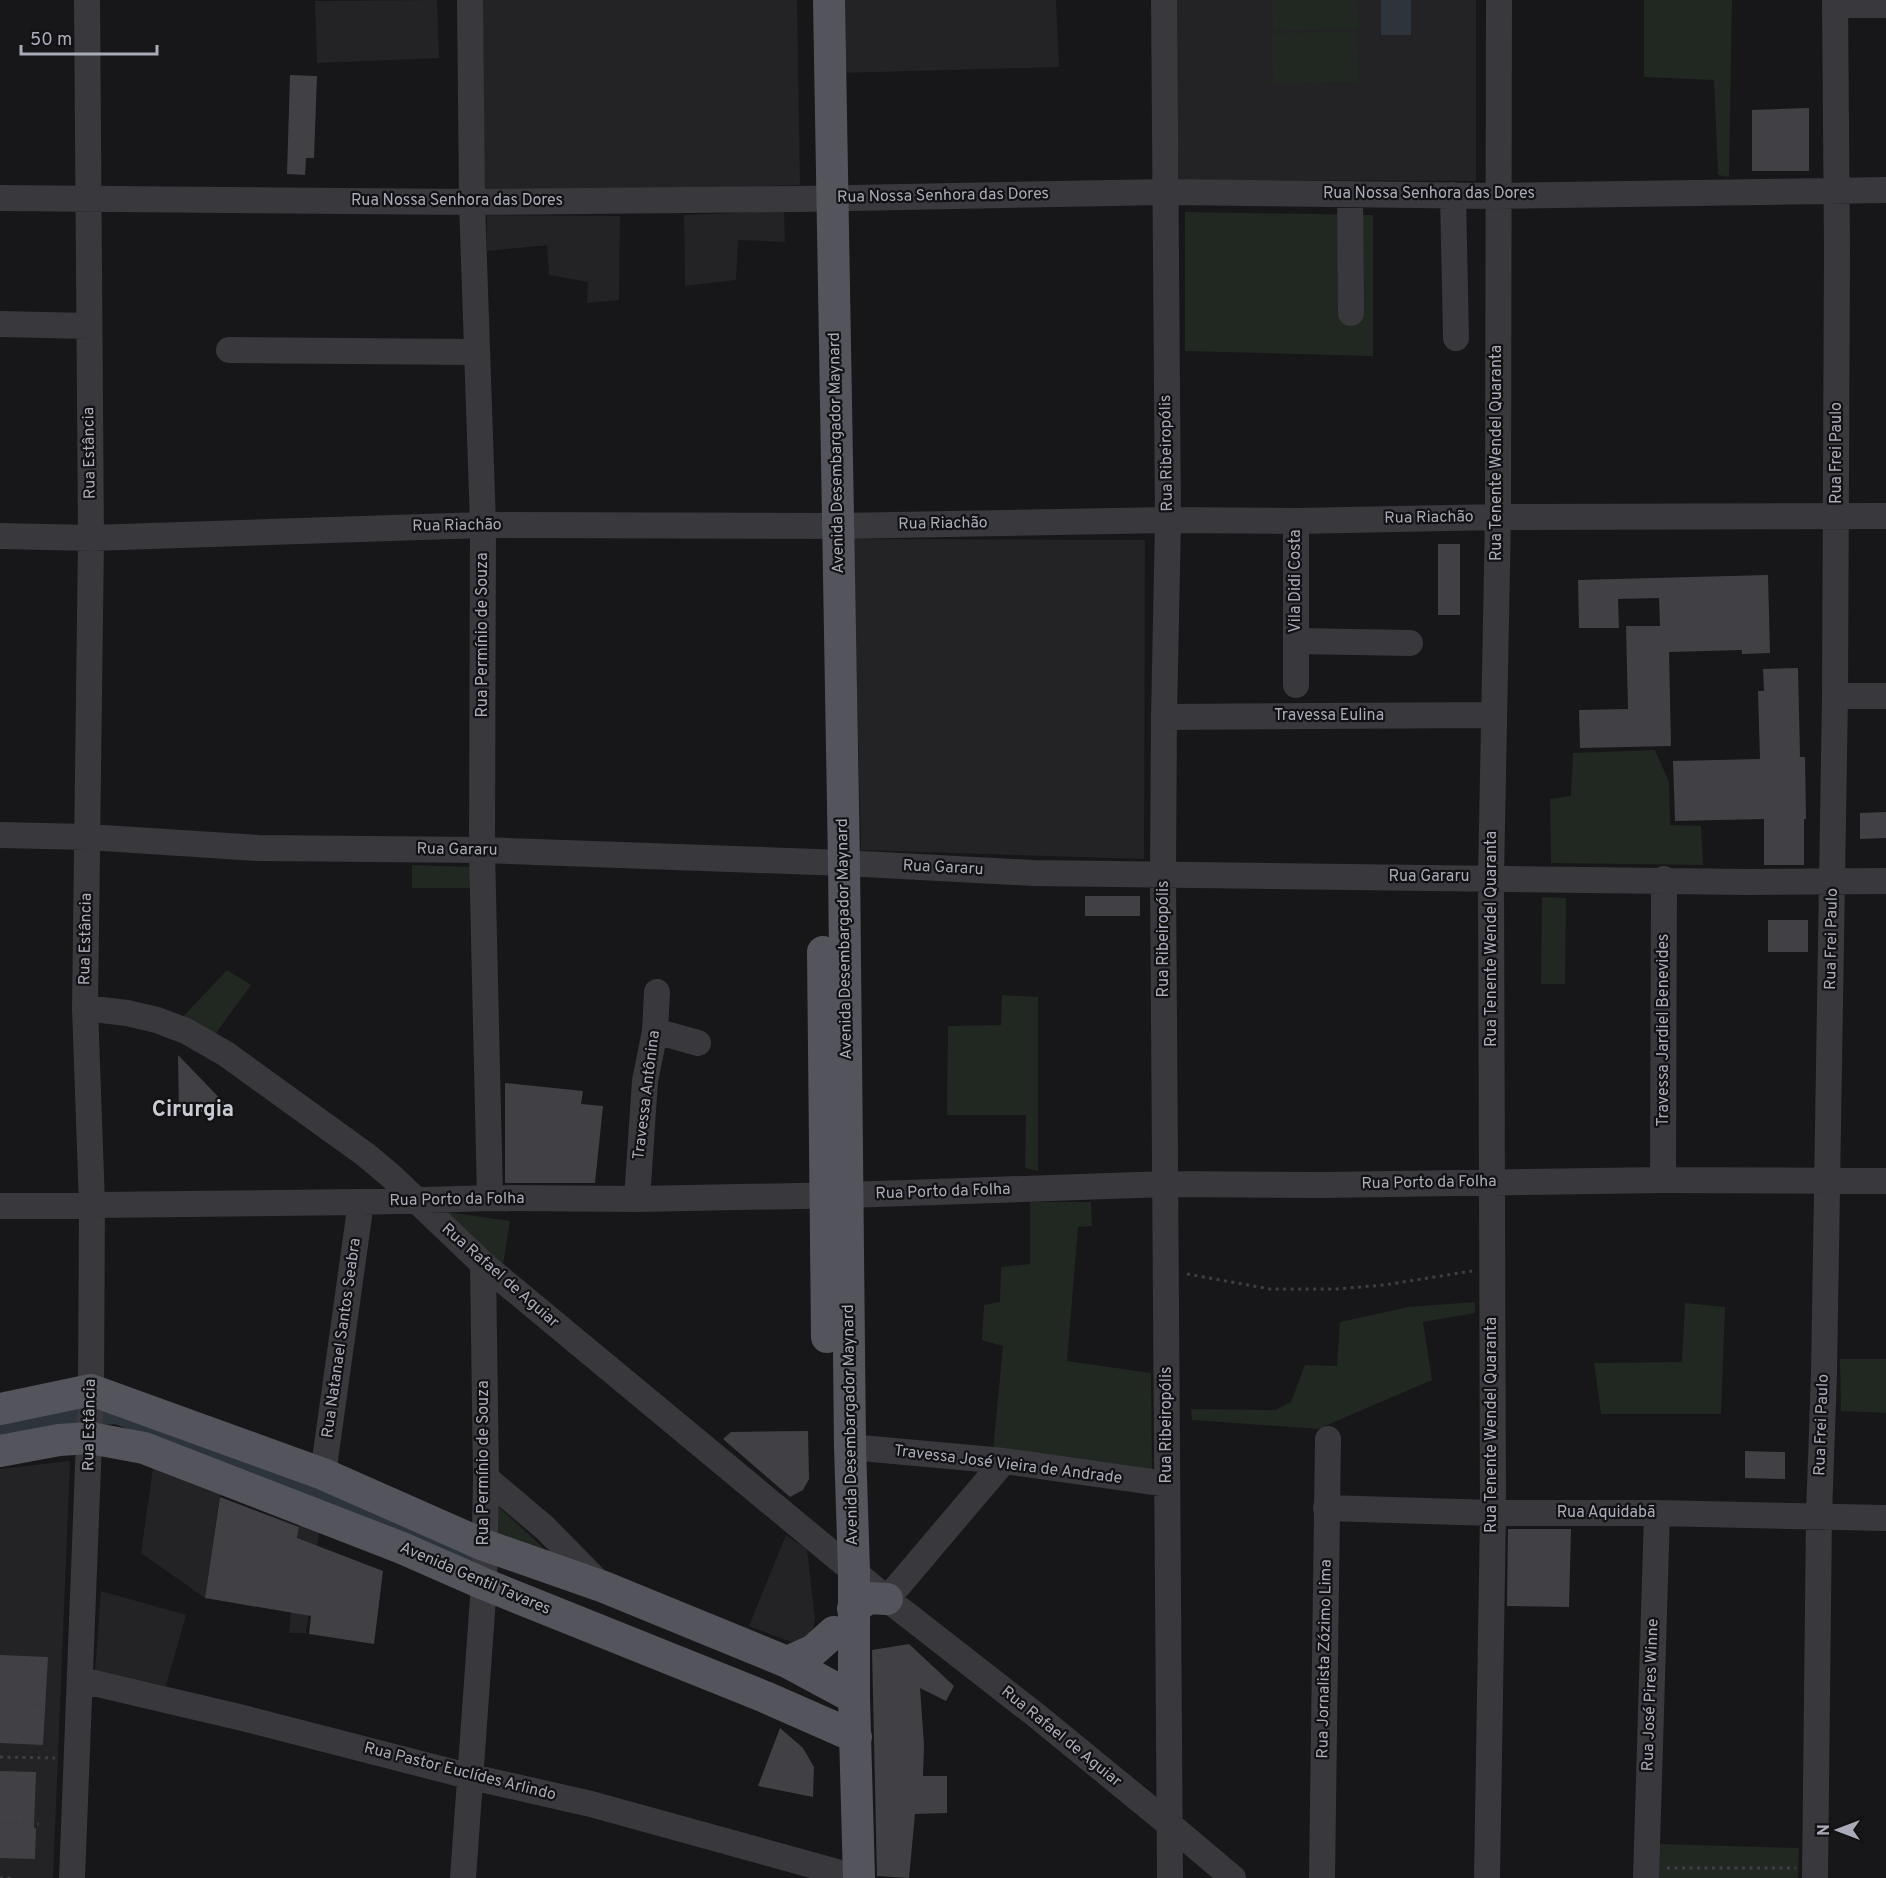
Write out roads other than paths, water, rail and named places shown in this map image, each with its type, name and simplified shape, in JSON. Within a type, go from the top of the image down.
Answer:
[{"type":"main road","name":"Avenida Desembargador Maynard","points":[[812,0],[824,199],[830,525],[836,1195],[844,1620],[844,1876]]},
{"type":"main road","name":"Avenida Desembargador Maynard","points":[[824,199],[829,0]]},
{"type":"main road","name":"Avenida Desembargador Maynard","points":[[836,1195],[850,1447],[843,1562]]},
{"type":"main road","points":[[0,1409],[91,1394],[323,1474],[484,1548],[604,1587],[787,1662],[844,1692]]},
{"type":"main road","name":"Avenida Gentil Tavares","points":[[0,1451],[90,1435],[144,1448],[180,1460],[484,1581],[765,1697],[845,1733]]},
{"type":"main road","points":[[787,1662],[814,1650],[868,1599],[887,1599]]},
{"type":"street","name":"Rua Estância","points":[[72,1878],[91,1394],[92,1204],[85,1008],[91,538],[87,0]]},
{"type":"street","name":"Rua Permínio de Souza","points":[[470,0],[472,202],[483,525],[482,850],[490,1198]]},
{"type":"street","name":"Rua Ribeiropólis","points":[[1164,0],[1168,520],[1164,876],[1170,1878]]},
{"type":"street","name":"Rua Tenente Wendel Quaranta","points":[[1486,1878],[1493,1513],[1491,878],[1498,517],[1499,0]]},
{"type":"street","points":[[1835,2],[1886,5]]},
{"type":"street","name":"Rua Frei Paulo","points":[[1815,1873],[1819,1515],[1824,1373],[1833,880],[1837,518],[1835,2]]},
{"type":"street","name":"Rua Nossa Senhora das Dores","points":[[0,198],[472,202],[824,199],[1165,192],[1497,196],[1886,190]]},
{"type":"street","points":[[1350,194],[1351,313]]},
{"type":"street","points":[[1453,195],[1456,338]]},
{"type":"street","points":[[0,324],[89,326]]},
{"type":"street","points":[[229,350],[476,352]]},
{"type":"street","name":"Rua Riachão","points":[[0,536],[91,538],[483,525],[830,525],[1498,517],[1837,518],[1886,516]]},
{"type":"street","name":"Vila Didi Costa","points":[[1296,521],[1296,685]]},
{"type":"street","name":"Vila Didi Costa","points":[[1296,641],[1410,643]]},
{"type":"street","points":[[1835,696],[1886,696]]},
{"type":"street","name":"Travessa Eulina","points":[[1164,717],[1493,715]]},
{"type":"street","name":"Rua Gararu","points":[[0,835],[88,837],[258,848],[482,850],[1033,873],[1664,879],[1748,882],[1886,881]]},
{"type":"street","name":"Travessa Jardiel Benevides","points":[[1663,1180],[1664,879]]},
{"type":"street","name":"Travessa Antônina","points":[[636,1198],[645,1081],[655,1031],[657,992]]},
{"type":"street","name":"Rua Rafael de Aguiar","points":[[85,1008],[127,1013],[157,1020],[186,1031],[226,1054],[366,1155],[483,1264],[887,1599],[1170,1824],[1233,1878]]},
{"type":"street","points":[[655,1031],[698,1043]]},
{"type":"street","name":"Rua Porto da Folha","points":[[0,1206],[836,1195],[1166,1184],[1323,1185],[1663,1180],[1886,1181]]},
{"type":"street","name":"Rua Natanael Santos Seabra","points":[[323,1474],[361,1202]]},
{"type":"street","name":"Rua Permínio de Souza","points":[[463,1878],[472,1777],[484,1581],[486,1478],[483,1264]]},
{"type":"street","name":"Rua Jornalista Zózimo Lima","points":[[1323,1878],[1328,1439]]},
{"type":"street","name":"Travessa José Vieira de Andrade","points":[[850,1447],[1004,1461],[1167,1484]]},
{"type":"street","points":[[887,1599],[1004,1461]]},
{"type":"street","points":[[486,1478],[545,1528],[604,1587]]},
{"type":"street","name":"Rua Aquidabã","points":[[1326,1508],[1493,1513],[1819,1515],[1886,1518]]},
{"type":"street","name":"Rua José Pires Winne","points":[[1646,1873],[1657,1513]]},
{"type":"street","name":"Rua Pastor Euclídes Arlindo","points":[[81,1680],[243,1718],[472,1777],[591,1804],[844,1876]]},
{"type":"waterway","points":[[0,1430],[70,1417],[117,1414],[464,1554]]},
{"type":"district","name":"Cirurgia","points":[[193,1110]]}]
